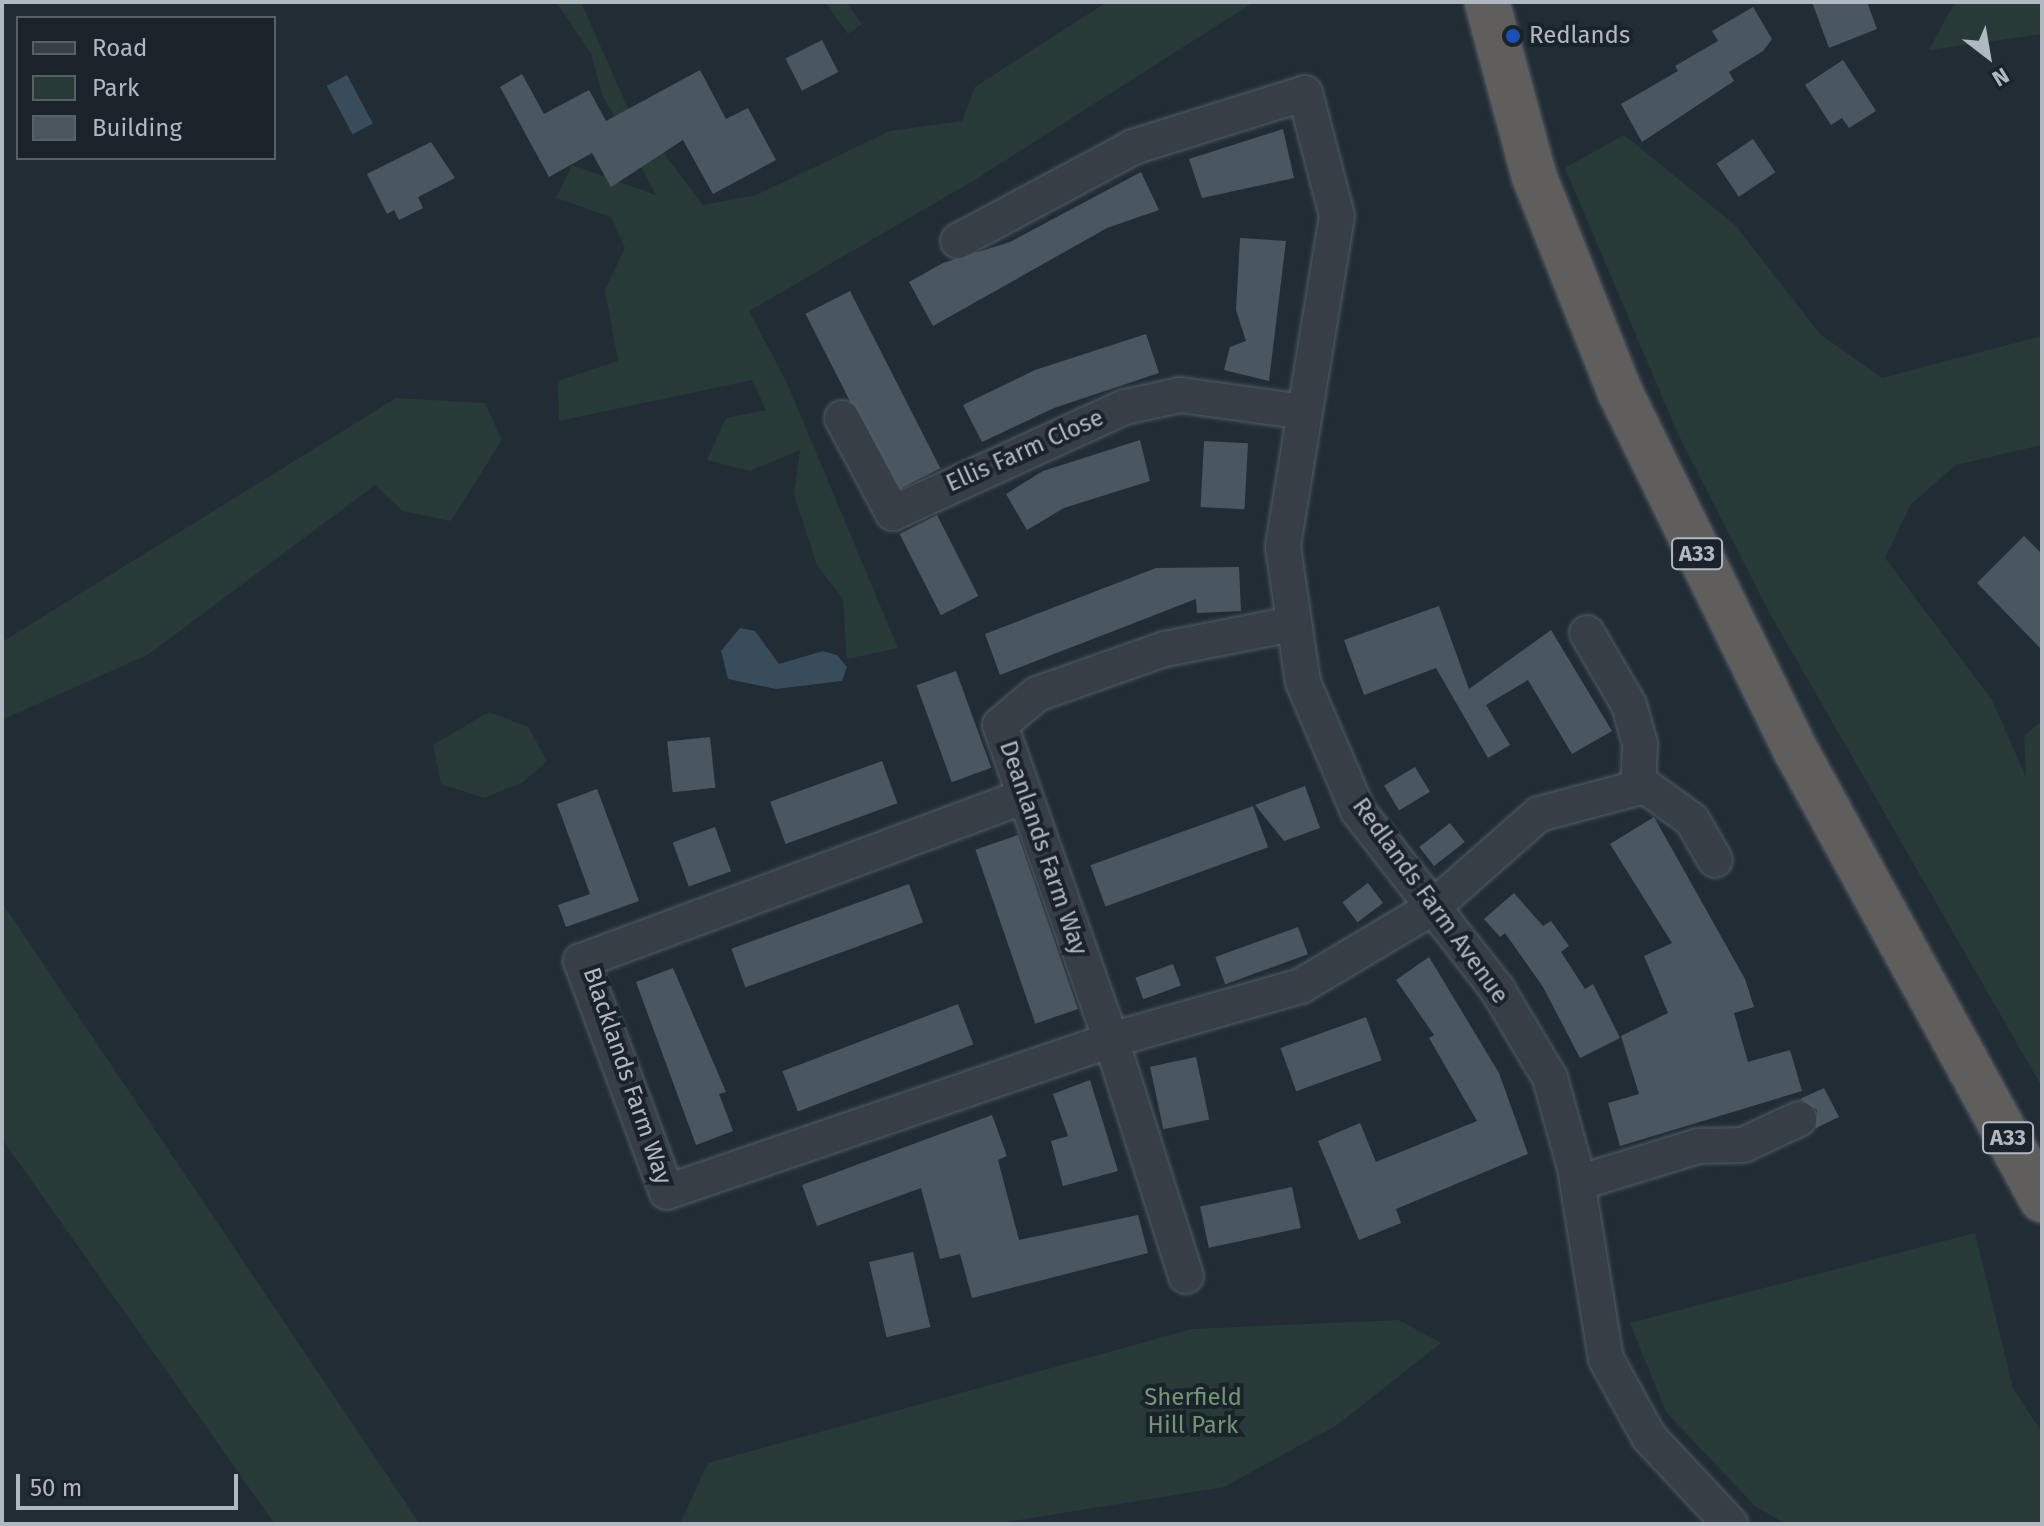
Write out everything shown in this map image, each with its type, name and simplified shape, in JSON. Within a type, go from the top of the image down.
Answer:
[{"type":"highway","name":"A33","points":[[1487,2],[1534,176],[1620,392],[1796,751],[2042,1200]]},
{"type":"street","name":"Redlands Farm Avenue","points":[[958,241],[1133,147],[1305,93],[1337,216],[1283,547],[1303,682],[1358,811],[1497,989],[1550,1078],[1578,1183],[1606,1359],[1649,1437],[1730,1524]]},
{"type":"street","name":"Ellis Farm Close","points":[[842,418],[893,513],[1125,407],[1180,395],[1304,412]]},
{"type":"street","name":"Deanlands Farm Way","points":[[1111,1040],[1000,725],[1037,694],[1165,649],[1293,624]]},
{"type":"street","points":[[1587,633],[1629,705],[1640,744],[1638,788],[1692,820],[1715,860]]},
{"type":"street","name":"Blacklands Farm Way","points":[[1025,796],[581,961],[667,1192],[1111,1040],[1301,986],[1432,908],[1539,814],[1638,788]]},
{"type":"street","points":[[1111,1040],[1186,1276]]},
{"type":"street","points":[[1578,1183],[1698,1146],[1743,1145],[1799,1119]]},
{"type":"green space","points":[[556,2],[581,2],[626,104],[703,205],[756,195],[890,131],[962,121],[975,87],[1107,2],[1254,2],[973,181],[749,311],[787,383],[898,648],[847,659],[843,599],[817,565],[794,495],[800,450],[750,471],[707,460],[726,418],[766,410],[752,380],[559,421],[558,381],[618,361],[605,290],[625,248],[611,217],[556,198],[572,165],[656,195],[602,94],[591,53]]},
{"type":"green space","points":[[825,2],[846,2],[862,24],[848,34]]},
{"type":"green space","points":[[1955,2],[2042,2],[2042,34],[1929,50]]},
{"type":"green space","points":[[1624,135],[1735,225],[1820,334],[1882,378],[2042,336],[2042,445],[1956,465],[1911,504],[1885,558],[1992,700],[2026,777],[2024,736],[2042,721],[2042,1087],[1769,612],[1678,434],[1565,168]]},
{"type":"green space","points":[[396,398],[485,403],[502,440],[451,521],[403,511],[375,485],[149,654],[2,720],[2,642]]},
{"type":"green space","points":[[489,712],[528,727],[547,761],[523,782],[484,798],[441,784],[433,745]]},
{"type":"green space","points":[[2,903],[420,1524],[275,1524],[2,1139]]},
{"type":"green space","points":[[1975,1233],[2013,1388],[2042,1433],[2042,1524],[1786,1524],[1756,1507],[1666,1412],[1630,1323]]},
{"type":"green space","name":"Sherfield Hill Park","points":[[1399,1320],[1441,1343],[1337,1425],[1224,1487],[994,1524],[680,1524],[708,1463],[1192,1329]]},
{"type":"water","points":[[347,75],[373,124],[353,134],[327,86]]},
{"type":"water","points":[[740,628],[755,631],[779,664],[823,651],[837,655],[847,667],[842,681],[776,689],[728,679],[721,651]]},
{"type":"building","points":[[1812,2],[1867,2],[1877,29],[1829,48]]},
{"type":"building","points":[[1753,7],[1772,39],[1763,51],[1729,72],[1734,81],[1642,142],[1621,104],[1678,71],[1675,66],[1718,41],[1712,31]]},
{"type":"building","points":[[822,40],[838,72],[802,91],[785,59]]},
{"type":"building","points":[[1843,60],[1876,111],[1849,128],[1842,118],[1831,125],[1805,85]]},
{"type":"building","points":[[700,70],[726,119],[748,108],[776,160],[713,194],[683,140],[611,187],[592,153],[549,177],[500,87],[522,74],[544,114],[589,90],[606,121]]},
{"type":"building","points":[[1283,129],[1294,178],[1202,198],[1189,159]]},
{"type":"building","points":[[1753,139],[1775,172],[1739,197],[1717,164]]},
{"type":"building","points":[[431,142],[455,178],[418,197],[423,208],[399,220],[394,210],[387,214],[367,174]]},
{"type":"building","points":[[1141,172],[1159,210],[1107,228],[933,326],[909,282],[943,263],[1010,242]]},
{"type":"building","points":[[1240,238],[1286,241],[1269,381],[1224,370],[1230,347],[1246,341],[1236,310]]},
{"type":"building","points":[[850,291],[940,468],[896,491],[805,314]]},
{"type":"building","points":[[1146,334],[1159,373],[1054,408],[982,442],[963,405],[1035,370]]},
{"type":"building","points":[[1140,440],[1150,481],[1064,508],[1027,530],[1006,494],[1043,471]]},
{"type":"building","points":[[1204,441],[1248,443],[1244,509],[1201,507]]},
{"type":"building","points":[[937,515],[978,596],[941,615],[900,534]]},
{"type":"building","points":[[2024,536],[2042,554],[2042,650],[1977,583]]},
{"type":"building","points":[[1239,567],[1241,611],[1197,613],[1196,599],[1000,675],[985,634],[1156,568]]},
{"type":"building","points":[[1439,606],[1469,689],[1551,630],[1612,731],[1572,754],[1528,680],[1486,705],[1510,745],[1488,758],[1436,668],[1364,695],[1344,640]]},
{"type":"building","points":[[956,671],[991,768],[952,782],[917,685]]},
{"type":"building","points":[[710,737],[715,788],[673,792],[667,741]]},
{"type":"building","points":[[882,761],[897,803],[786,844],[770,802]]},
{"type":"building","points":[[1415,767],[1430,792],[1399,810],[1384,786]]},
{"type":"building","points":[[1305,786],[1320,828],[1284,841],[1255,805]]},
{"type":"building","points":[[597,789],[639,901],[566,927],[558,905],[590,894],[557,804]]},
{"type":"building","points":[[1253,806],[1268,847],[1105,907],[1090,865]]},
{"type":"building","points":[[1654,817],[1745,979],[1754,1007],[1734,1013],[1748,1062],[1790,1050],[1802,1091],[1620,1146],[1608,1103],[1639,1094],[1621,1036],[1668,1013],[1644,956],[1672,943],[1610,844]]},
{"type":"building","points":[[1450,823],[1465,842],[1434,866],[1419,847]]},
{"type":"building","points":[[715,827],[731,871],[689,887],[673,842]]},
{"type":"building","points":[[1018,835],[1078,1009],[1035,1024],[975,850]]},
{"type":"building","points":[[1368,883],[1383,903],[1357,922],[1342,902]]},
{"type":"building","points":[[909,884],[923,923],[745,987],[731,949]]},
{"type":"building","points":[[1514,893],[1543,926],[1551,921],[1569,946],[1561,952],[1585,989],[1593,984],[1620,1038],[1580,1058],[1543,987],[1505,933],[1500,937],[1484,919]]},
{"type":"building","points":[[1298,927],[1308,954],[1225,984],[1215,957]]},
{"type":"building","points":[[1429,957],[1499,1073],[1528,1154],[1396,1209],[1401,1223],[1359,1240],[1318,1141],[1360,1123],[1376,1162],[1477,1121],[1429,1038],[1434,1035],[1396,980]]},
{"type":"building","points":[[1173,964],[1181,986],[1143,999],[1135,978]]},
{"type":"building","points":[[673,968],[726,1092],[719,1094],[733,1131],[696,1145],[636,982]]},
{"type":"building","points":[[958,1004],[973,1044],[798,1112],[782,1071]]},
{"type":"building","points":[[1366,1017],[1382,1060],[1296,1091],[1280,1048]]},
{"type":"building","points":[[1196,1057],[1209,1120],[1163,1129],[1150,1067]]},
{"type":"building","points":[[1090,1080],[1118,1171],[1063,1186],[1051,1141],[1068,1136],[1053,1094]]},
{"type":"building","points":[[1824,1088],[1839,1117],[1816,1128],[1817,1110],[1800,1099]]},
{"type":"building","points":[[992,1115],[1007,1156],[998,1160],[1019,1240],[1138,1215],[1148,1253],[972,1298],[960,1254],[940,1259],[921,1188],[817,1226],[802,1185]]},
{"type":"building","points":[[1292,1187],[1301,1228],[1209,1248],[1200,1207]]},
{"type":"building","points":[[913,1252],[930,1327],[886,1337],[869,1262]]},
{"type":"place","name":"Redlands","points":[[1513,36]]}]
